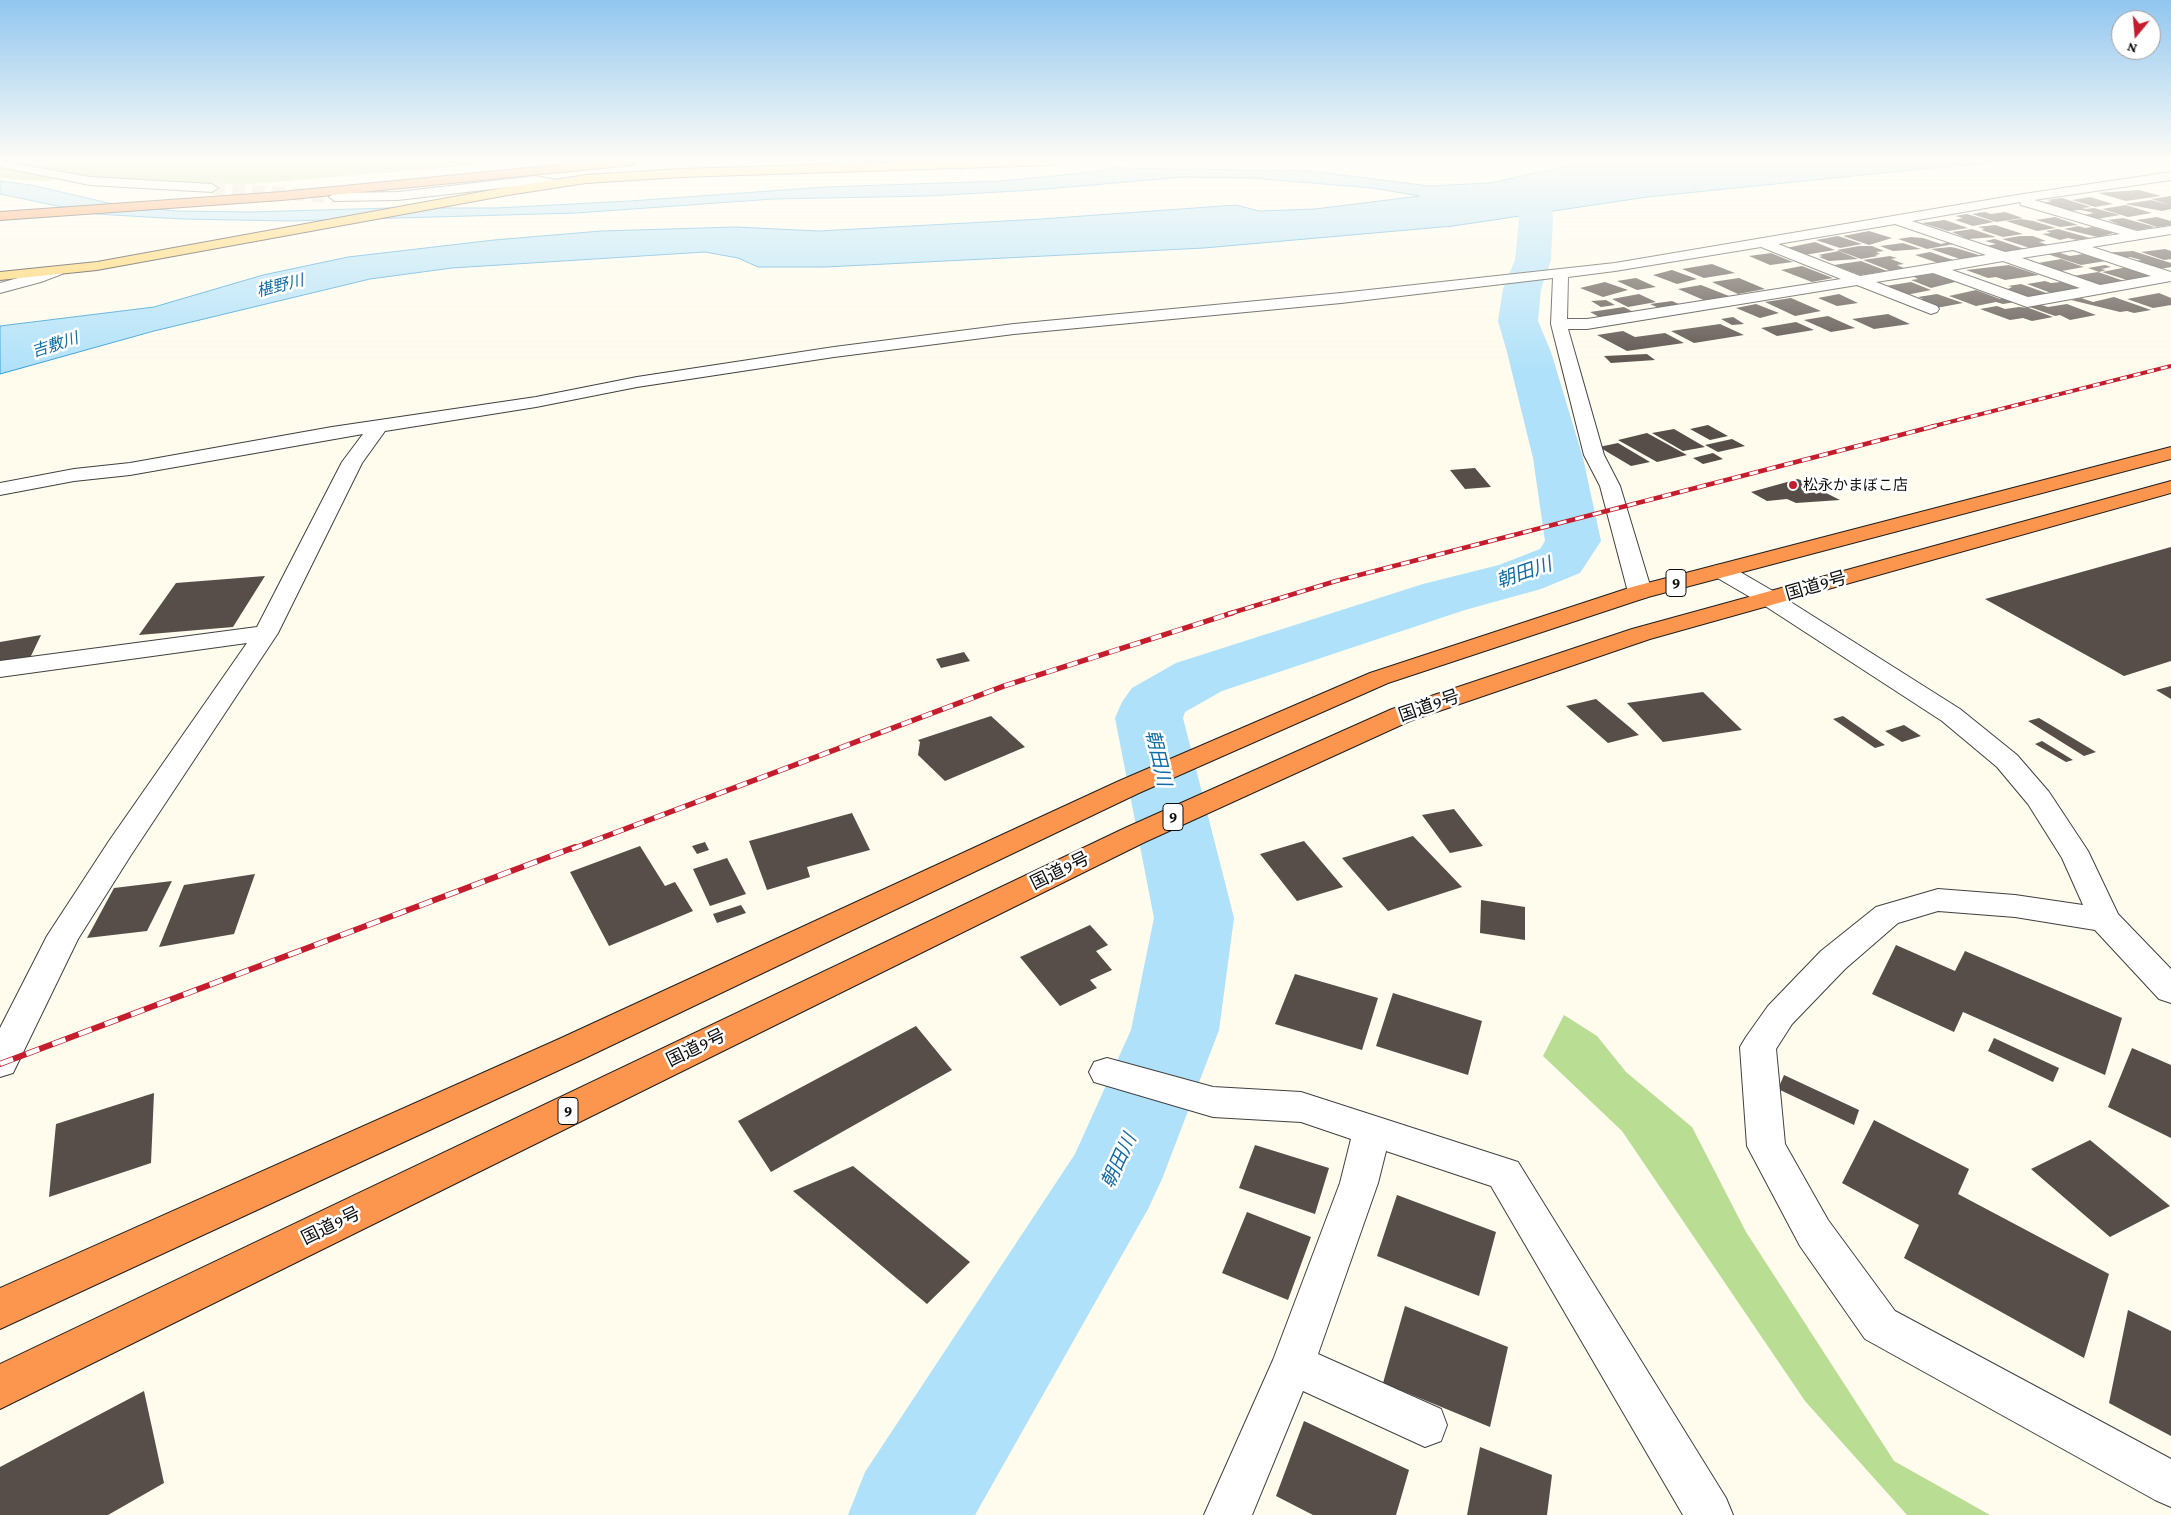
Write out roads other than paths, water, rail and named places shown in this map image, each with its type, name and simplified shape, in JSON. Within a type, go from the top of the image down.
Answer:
[{"type":"highway","name":"9","points":[[0,1309],[571,1049],[1196,756],[1379,678],[1640,592],[2171,453]]},
{"type":"highway","name":"国道9号","points":[[0,1387],[1135,834],[1401,715],[1641,634],[2171,487]]},
{"type":"main road","points":[[0,276],[97,266],[291,232]]},
{"type":"street","points":[[0,489],[74,475],[130,470],[332,434],[536,402],[637,382],[843,351],[1014,329],[1341,298],[1652,262],[1826,232]]},
{"type":"street","points":[[1930,232],[2101,290]]},
{"type":"street","points":[[2128,232],[2171,245]]},
{"type":"street","points":[[1559,324],[1588,324],[2160,232]]},
{"type":"street","points":[[1764,242],[1931,309]]},
{"type":"street","points":[[1935,268],[2027,302],[2170,277],[2072,245]]},
{"type":"street","points":[[0,288],[36,279],[57,271]]},
{"type":"street","points":[[1555,273],[1559,324],[1594,455],[1610,486],[1618,507],[1640,592]]},
{"type":"street","points":[[0,1063],[63,936],[120,848],[266,633],[352,462],[378,428]]},
{"type":"street","points":[[1722,571],[1770,599],[1951,716],[2007,761],[2040,798],[2077,858],[2106,920],[2171,990]]},
{"type":"street","points":[[0,669],[266,633]]},
{"type":"street","points":[[2106,920],[2016,906],[1938,900],[1887,915],[1833,960],[1780,1015],[1758,1047],[1766,1146],[1814,1233],[1880,1325],[2171,1484]]},
{"type":"street","points":[[1107,1072],[1213,1102],[1301,1107],[1504,1174],[1709,1515]]},
{"type":"street","points":[[1228,1515],[1293,1364],[1359,1183],[1372,1131]]},
{"type":"street","points":[[1293,1364],[1425,1425]]},
{"type":"water","points":[[593,232],[1388,232],[1204,248],[826,267],[758,267],[738,258],[705,252],[452,268],[370,279],[154,331],[0,374],[0,326],[154,307],[263,275],[348,257],[494,240]]},
{"type":"waterway","name":"朝田川","points":[[908,1515],[1113,1179],[1175,1030],[1194,918],[1149,718],[1155,702],[1199,677],[1444,597],[1520,577],[1560,561],[1573,541],[1558,458],[1529,352],[1518,321],[1522,289],[1533,260],[1535,232]]},
{"type":"railway","points":[[1930,427],[2171,366]]},
{"type":"railway","points":[[1228,614],[1336,581],[1935,426]]},
{"type":"railway","points":[[572,849],[1004,686],[1232,613]]},
{"type":"railway","points":[[0,1064],[575,847]]},
{"type":"place","name":"松永かまぼこ店","points":[[1793,485]]},
{"type":"water label","name":"椹野川","points":[[280,286]]},
{"type":"water label","name":"吉敷川","points":[[55,345]]}]
